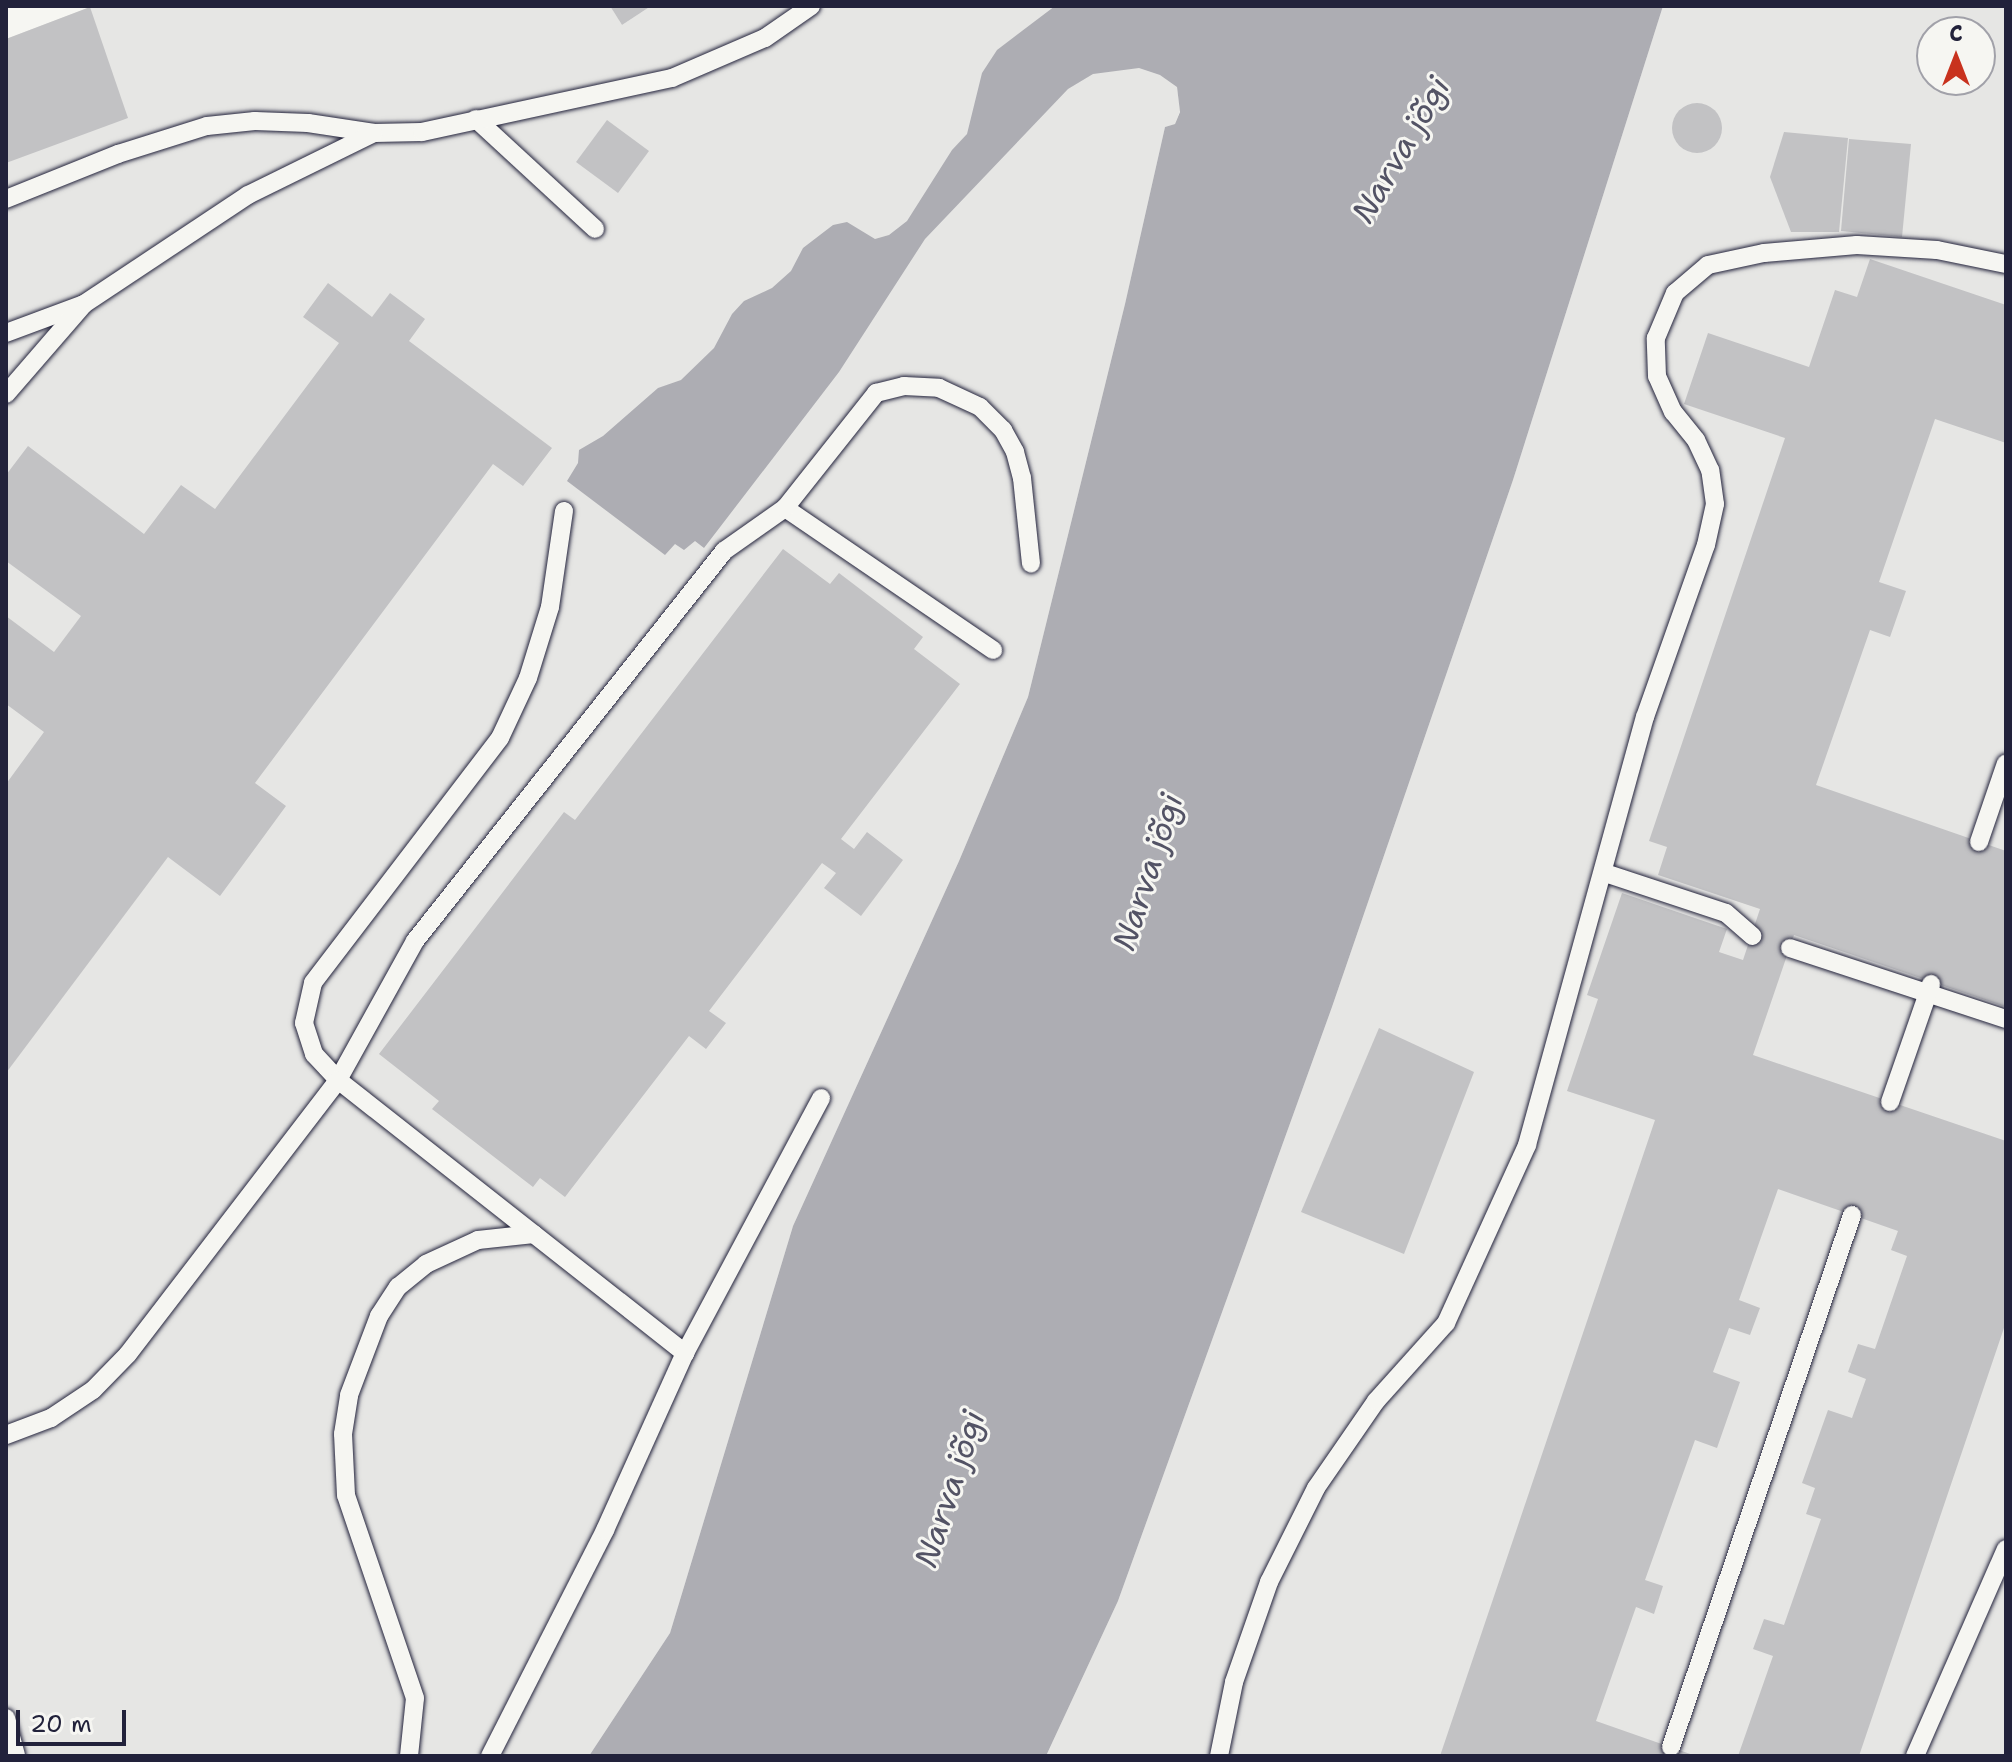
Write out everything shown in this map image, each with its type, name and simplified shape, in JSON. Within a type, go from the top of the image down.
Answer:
[{"type":"lane","points":[[6,199],[118,154],[207,126],[255,121],[308,123],[374,133],[422,132],[672,78],[765,38],[811,6]]},
{"type":"lane","points":[[476,119],[595,229]]},
{"type":"lane","points":[[6,333],[84,304],[248,195],[374,133]]},
{"type":"lane","points":[[1219,1756],[1234,1682],[1269,1582],[1316,1488],[1376,1401],[1446,1323],[1527,1145],[1605,873],[1645,717],[1706,545],[1715,504],[1705,460],[1696,440],[1673,412],[1657,376],[1656,338],[1675,293],[1708,265],[1764,253],[1857,245],[1937,250],[2006,264]]},
{"type":"lane","points":[[6,394],[84,304]]},
{"type":"lane","points":[[6,1435],[51,1418],[93,1390],[128,1354],[338,1080],[415,941],[724,551],[785,508],[876,393],[904,386],[939,388],[980,407],[1003,430],[1015,452],[1022,478],[1031,564]]},
{"type":"lane","points":[[785,508],[993,650]]},
{"type":"lane","points":[[564,511],[550,607],[528,678],[500,738],[313,983],[304,1023],[314,1054],[338,1080],[685,1353]]},
{"type":"lane","points":[[1979,842],[2006,763]]},
{"type":"lane","points":[[1605,873],[1726,913],[1752,936]]},
{"type":"lane","points":[[1790,948],[1930,987],[2006,1019]]},
{"type":"lane","points":[[1890,1102],[1930,987]]},
{"type":"lane","points":[[490,1756],[605,1530],[685,1353],[821,1098]]},
{"type":"lane","points":[[1671,1747],[1852,1215]]},
{"type":"lane","points":[[409,1756],[415,1698],[346,1495],[343,1434],[349,1395],[379,1316],[398,1287],[426,1264],[478,1240],[534,1234]]},
{"type":"lane","points":[[1915,1756],[2006,1549]]},
{"type":"lane","points":[[6,1718],[16,1756]]},
{"type":"shaded area","points":[[93,6],[610,6],[622,25],[651,6],[1196,6],[1177,87],[1180,111],[1175,124],[1165,127],[1125,304],[1028,697],[959,861],[793,1226],[670,1633],[589,1756],[6,1756],[6,39]]},
{"type":"shaded area","points":[[1663,6],[2006,6],[2006,1756],[1046,1756],[1118,1601],[1332,1007],[1513,480]]},
{"type":"water","name":"Narva jõgi","points":[[1055,6],[1663,6],[1513,480],[1332,1007],[1118,1601],[1046,1756],[589,1756],[670,1633],[793,1226],[959,861],[1028,697],[1125,304],[1165,127],[1175,124],[1180,112],[1177,87],[1160,75],[1139,68],[1093,74],[1068,89],[925,239],[839,372],[704,548],[695,541],[684,550],[675,544],[665,555],[567,481],[578,463],[579,450],[603,436],[658,388],[681,380],[714,348],[732,314],[744,301],[772,288],[791,271],[803,248],[833,225],[847,222],[875,239],[889,235],[907,221],[952,150],[967,134],[982,73],[997,50]]},
{"type":"building","points":[[610,6],[651,6],[622,25]]},
{"type":"building","points":[[90,7],[128,118],[6,163],[6,39]]},
{"type":"building","points":[[1697,103],[1714,111],[1722,128],[1714,145],[1697,153],[1680,145],[1672,128],[1680,111]]},
{"type":"building","points":[[607,120],[649,151],[618,193],[576,162]]},
{"type":"building","points":[[1784,132],[1848,138],[1839,232],[1791,232],[1770,177]]},
{"type":"building","points":[[1849,139],[1911,144],[1902,237],[1841,231]]},
{"type":"building","points":[[1870,259],[2006,305],[2006,443],[1935,419],[1879,582],[1906,591],[1890,637],[1870,630],[1816,785],[2006,851],[2006,1007],[1794,935],[1753,1055],[2006,1141],[2006,1322],[1859,1756],[1738,1756],[1773,1656],[1753,1649],[1764,1619],[1784,1625],[1821,1519],[1806,1514],[1815,1488],[1802,1483],[1828,1410],[1852,1418],[1866,1379],[1848,1372],[1858,1344],[1875,1349],[1907,1256],[1891,1250],[1898,1231],[1778,1189],[1739,1300],[1760,1308],[1750,1335],[1729,1328],[1713,1372],[1740,1382],[1717,1448],[1695,1440],[1645,1580],[1663,1586],[1654,1614],[1636,1607],[1596,1721],[1696,1756],[1440,1756],[1655,1120],[1567,1091],[1598,999],[1587,995],[1622,893],[1727,929],[1719,952],[1743,960],[1760,909],[1658,875],[1667,847],[1649,841],[1785,438],[1684,404],[1708,333],[1809,367],[1835,290],[1857,297]]},
{"type":"building","points":[[328,283],[372,317],[390,293],[425,319],[409,341],[552,448],[523,486],[493,464],[255,783],[286,806],[220,896],[168,857],[6,1073],[6,784],[44,732],[6,704],[6,616],[54,652],[81,616],[6,561],[6,475],[28,446],[144,534],[181,485],[215,509],[339,343],[303,317]]},
{"type":"building","points":[[783,549],[830,584],[839,573],[923,637],[914,649],[960,684],[841,839],[854,849],[867,832],[903,860],[861,916],[824,888],[836,873],[822,863],[709,1011],[726,1023],[706,1049],[689,1036],[565,1197],[540,1178],[533,1187],[432,1109],[439,1101],[379,1054],[564,812],[575,820]]},
{"type":"building","points":[[1379,1028],[1474,1072],[1404,1254],[1301,1212]]}]
